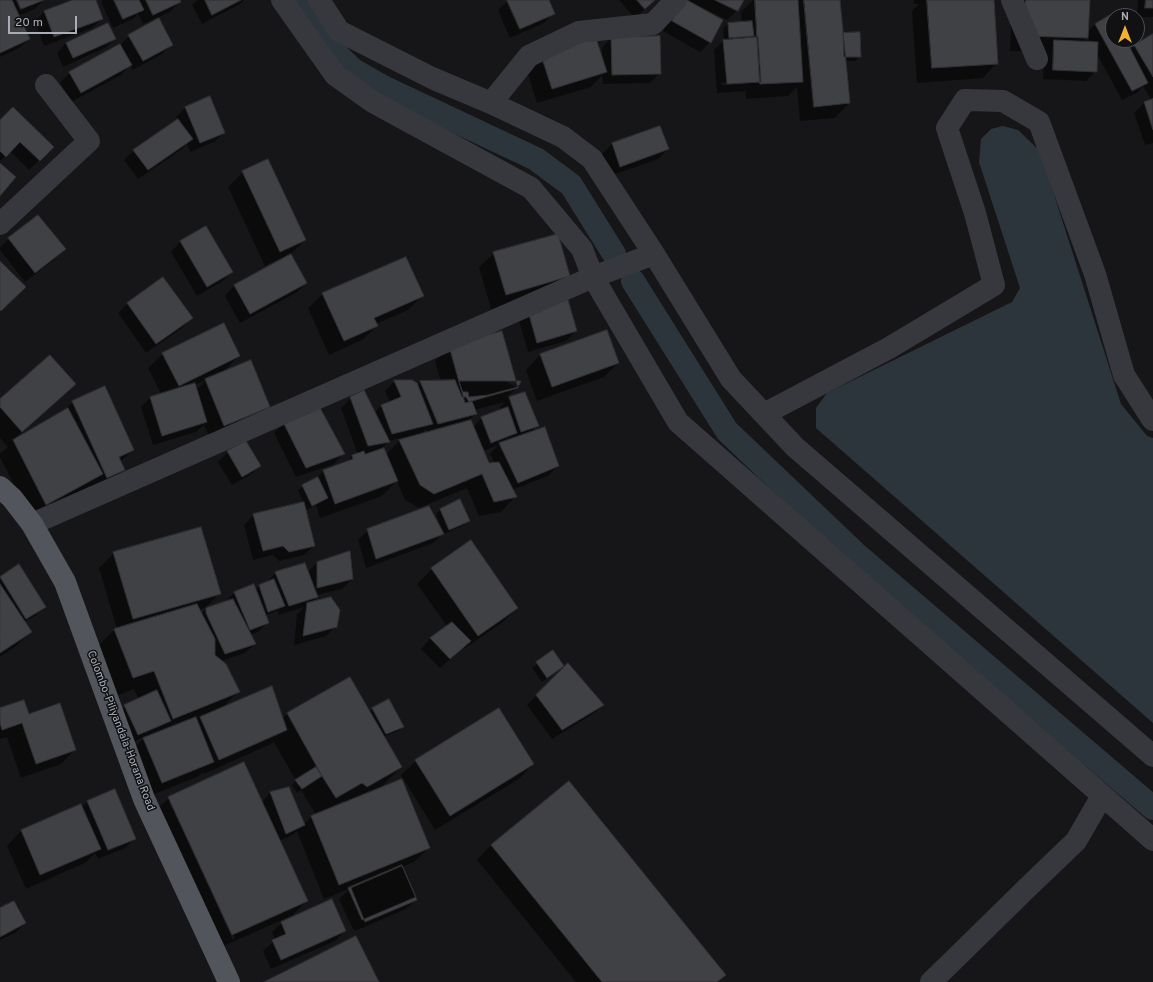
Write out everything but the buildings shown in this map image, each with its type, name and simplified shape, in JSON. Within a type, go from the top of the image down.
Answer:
[{"type":"main road","name":"Colombo-Piliyandala-Horana Road","points":[[4,496],[32,524],[64,582],[144,799],[229,982]]},
{"type":"street","points":[[282,0],[335,74],[373,102],[531,188],[582,248],[593,277],[678,422],[1153,840]]},
{"type":"street","points":[[320,0],[339,31],[432,78],[563,137],[592,159],[654,254],[731,379],[795,447],[1153,756]]},
{"type":"street","points":[[491,104],[529,56],[579,32],[653,24],[676,0]]},
{"type":"street","points":[[1012,0],[1037,59]]},
{"type":"street","points":[[0,224],[88,141],[46,85]]},
{"type":"street","points":[[764,414],[889,348],[994,285],[975,213],[947,128],[965,100],[1003,101],[1039,122],[1095,274],[1124,374],[1153,420]]},
{"type":"street","points":[[32,524],[593,277],[654,254]]},
{"type":"street","points":[[931,982],[1076,841],[1102,796]]},
{"type":"shaded area","points":[[1003,126],[1018,130],[1040,151],[1121,404],[1147,436],[1153,438],[1153,723],[816,428],[816,408],[827,393],[1012,302],[1020,288],[979,162],[981,139],[991,129]]},
{"type":"waterway","points":[[300,0],[329,47],[353,70],[381,86],[536,159],[571,185],[614,254]]},
{"type":"waterway","points":[[633,281],[727,431],[855,553],[1153,808]]}]
